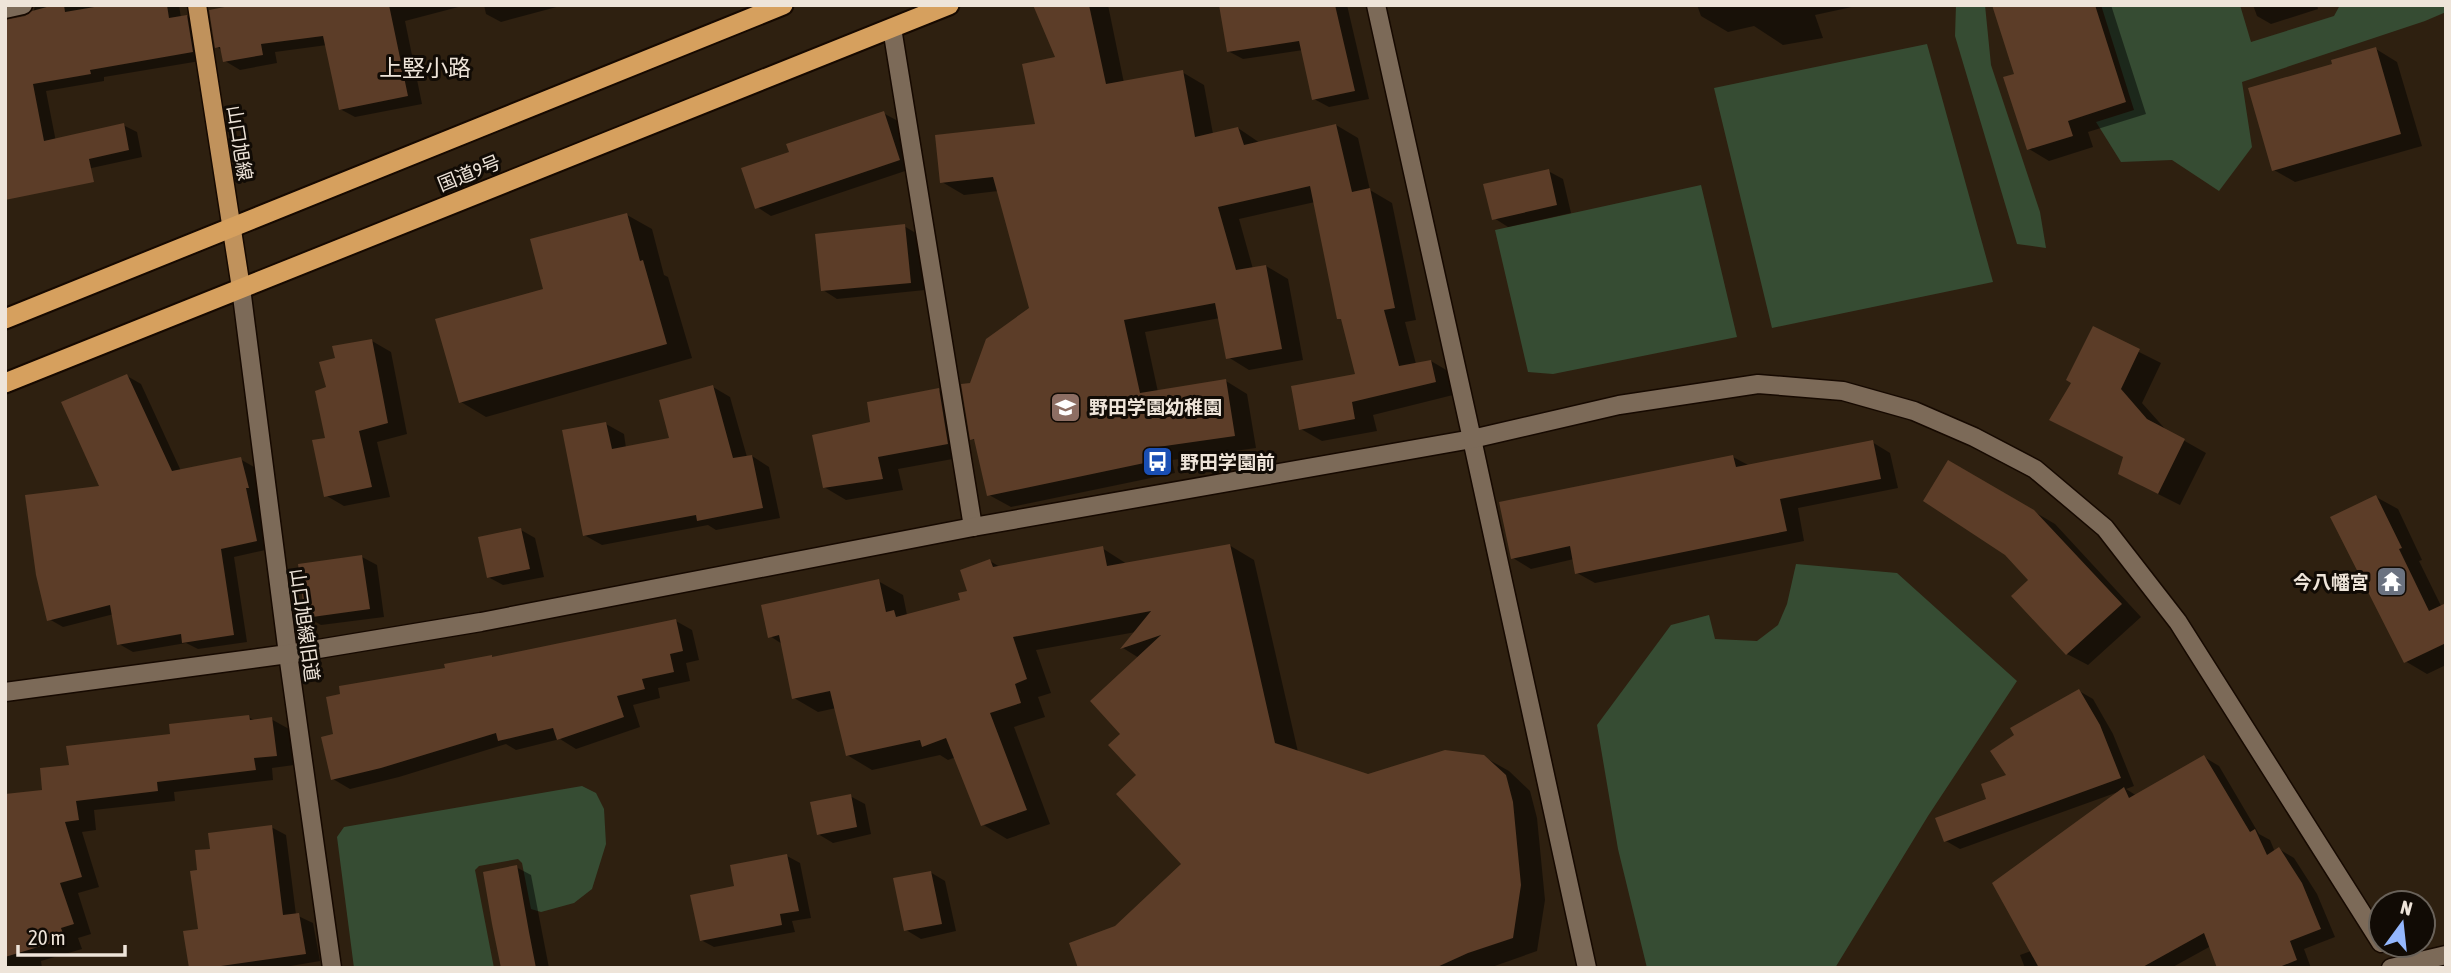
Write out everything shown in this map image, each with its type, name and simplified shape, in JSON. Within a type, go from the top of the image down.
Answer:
[{"type":"highway","name":"国道9号","points":[[5,319],[783,5]]},
{"type":"highway","name":"国道9号","points":[[5,383],[949,5]]},
{"type":"main road","name":"山口旭線","points":[[197,5],[240,288]]},
{"type":"street","points":[[5,9],[23,5]]},
{"type":"street","points":[[1376,5],[1587,968]]},
{"type":"street","points":[[892,28],[973,527]]},
{"type":"street","name":"山口旭線旧道","points":[[240,288],[332,968]]},
{"type":"street","points":[[5,692],[288,654],[481,621],[973,527],[1472,439],[1619,405],[1758,384],[1843,391],[1914,411],[1974,437],[2035,469],[2105,528],[2178,622],[2367,920]]},
{"type":"street","points":[[2396,967],[2446,956]]},
{"type":"green space","points":[[1956,5],[1985,5],[1991,65],[2040,212],[2046,248],[2017,244],[1955,36]]},
{"type":"green space","points":[[2101,5],[2240,5],[2251,42],[2334,16],[2340,5],[2446,5],[2446,12],[2242,82],[2252,147],[2219,191],[2172,160],[2121,162],[2096,122],[2134,110]]},
{"type":"green space","points":[[1927,44],[1993,282],[1772,328],[1714,88]]},
{"type":"green space","points":[[1701,185],[1737,337],[1553,374],[1528,372],[1495,230]]},
{"type":"green space","points":[[1796,564],[1897,573],[2017,681],[1928,816],[1835,968],[1647,968],[1618,849],[1597,725],[1671,625],[1709,615],[1715,639],[1757,641],[1778,625],[1787,604]]},
{"type":"green space","points":[[582,786],[596,793],[604,809],[606,844],[592,889],[574,903],[541,912],[531,909],[522,863],[518,859],[479,866],[475,870],[494,968],[354,968],[337,837],[344,827]]},
{"type":"building","points":[[54,5],[64,5],[65,12],[106,5],[167,5],[169,18],[187,15],[193,52],[90,70],[91,74],[33,84],[44,141],[124,123],[129,150],[89,159],[94,182],[5,200],[5,20]]},
{"type":"building","points":[[235,5],[389,5],[408,96],[339,110],[323,36],[261,44],[263,55],[223,62],[220,47],[215,48],[209,10]]},
{"type":"building","points":[[1033,5],[1089,5],[1106,84],[1183,70],[1195,137],[1238,127],[1244,145],[1336,124],[1352,192],[1370,188],[1395,308],[1384,310],[1399,366],[1431,360],[1436,382],[1352,402],[1355,419],[1299,430],[1291,386],[1355,374],[1341,319],[1337,319],[1310,186],[1218,207],[1236,270],[1266,265],[1282,349],[1226,359],[1215,303],[1124,320],[1140,393],[1226,379],[1235,436],[1151,448],[1154,461],[987,496],[974,439],[970,440],[961,384],[970,383],[986,339],[1029,308],[993,177],[940,183],[935,135],[1035,124],[1022,64],[1055,57]]},
{"type":"building","points":[[1219,5],[1335,5],[1355,91],[1312,100],[1299,41],[1227,52]]},
{"type":"building","points":[[1992,5],[2095,5],[2126,102],[2068,121],[2073,136],[2027,150],[2003,77],[2014,74]]},
{"type":"building","points":[[2376,47],[2401,134],[2272,171],[2248,88],[2332,64],[2331,60]]},
{"type":"building","points":[[884,111],[900,160],[755,209],[741,168],[789,152],[786,144]]},
{"type":"building","points":[[1549,169],[1557,205],[1492,220],[1483,184]]},
{"type":"building","points":[[627,213],[667,344],[459,403],[435,319],[543,289],[530,239]]},
{"type":"building","points":[[905,224],[911,283],[821,291],[815,234]]},
{"type":"building","points":[[2093,326],[2140,349],[2121,389],[2147,419],[2185,439],[2158,494],[2118,474],[2123,457],[2049,420],[2071,383],[2066,380]]},
{"type":"building","points":[[372,339],[388,423],[359,431],[372,487],[324,497],[312,440],[325,438],[315,391],[326,387],[319,362],[335,358],[332,346]]},
{"type":"building","points":[[127,374],[172,471],[241,457],[257,541],[221,549],[234,635],[182,643],[181,634],[117,645],[110,605],[47,621],[36,575],[25,495],[99,486],[61,402]]},
{"type":"building","points":[[713,385],[733,458],[752,455],[763,508],[697,521],[696,515],[583,536],[562,430],[606,422],[612,449],[669,438],[659,400]]},
{"type":"building","points":[[939,388],[948,444],[878,457],[883,479],[823,488],[812,435],[870,422],[867,402]]},
{"type":"building","points":[[1873,440],[1881,479],[1780,499],[1787,531],[1575,574],[1570,546],[1511,559],[1499,502],[1733,455],[1736,467]]},
{"type":"building","points":[[1948,460],[2034,510],[2122,604],[2066,655],[2011,596],[2028,580],[2005,555],[1923,501]]},
{"type":"building","name":"今八幡宮","points":[[2376,495],[2429,611],[2446,603],[2446,643],[2404,663],[2330,517]]},
{"type":"building","points":[[521,528],[530,569],[487,578],[478,537]]},
{"type":"building","points":[[1230,544],[1275,743],[1368,774],[1445,750],[1484,755],[1506,775],[1513,802],[1521,885],[1513,938],[1468,953],[1435,968],[1078,968],[1069,943],[1115,926],[1181,864],[1116,794],[1136,775],[1108,745],[1120,734],[1090,701],[1161,635],[1120,649],[1151,611],[1013,637],[1027,679],[1015,684],[1021,703],[990,713],[1027,810],[981,826],[946,738],[922,747],[920,740],[846,756],[830,691],[792,699],[779,635],[768,638],[761,605],[879,579],[886,612],[894,610],[896,617],[960,600],[958,593],[967,591],[960,570],[990,559],[993,567],[1103,546],[1107,566]]},
{"type":"building","points":[[362,555],[370,609],[305,618],[298,564]]},
{"type":"building","points":[[676,619],[683,651],[670,654],[674,672],[642,679],[645,689],[617,696],[624,717],[557,740],[553,728],[498,741],[496,733],[381,768],[331,780],[321,737],[333,734],[326,697],[340,694],[339,686],[445,668],[444,664],[492,657]]},
{"type":"building","points":[[2079,689],[2100,725],[2121,778],[1944,842],[1935,818],[1986,799],[1981,784],[2006,775],[1990,751],[2014,735],[2010,728]]},
{"type":"building","points":[[249,715],[250,720],[272,717],[277,756],[254,758],[256,770],[157,782],[158,791],[76,801],[79,820],[65,822],[82,877],[60,883],[74,924],[61,928],[65,939],[5,957],[5,794],[42,790],[40,768],[69,765],[66,746],[170,734],[169,724]]},
{"type":"building","points":[[2204,755],[2250,832],[2255,829],[2267,855],[2279,847],[2302,883],[2321,929],[2290,941],[2297,960],[2277,968],[2217,968],[2204,933],[2141,968],[2039,968],[1992,883],[2124,787],[2129,798]]},
{"type":"building","points":[[851,794],[857,827],[817,835],[810,802]]},
{"type":"building","points":[[272,825],[283,915],[299,913],[306,954],[207,968],[189,968],[183,931],[198,929],[190,871],[197,870],[195,850],[210,849],[208,833]]},
{"type":"building","points":[[787,854],[799,911],[780,914],[782,925],[700,941],[690,895],[734,886],[730,865]]},
{"type":"building","points":[[517,865],[536,968],[501,968],[492,924],[483,872]]},
{"type":"building","points":[[931,871],[942,924],[904,931],[893,878]]},
{"type":"place","name":"野田学園幼稚園","points":[[1066,407]]},
{"type":"place","name":"野田学園前","points":[[1157,462]]},
{"type":"place","name":"今八幡宮","points":[[2392,582]]},
{"type":"district","name":"上竪小路","points":[[425,68]]}]
